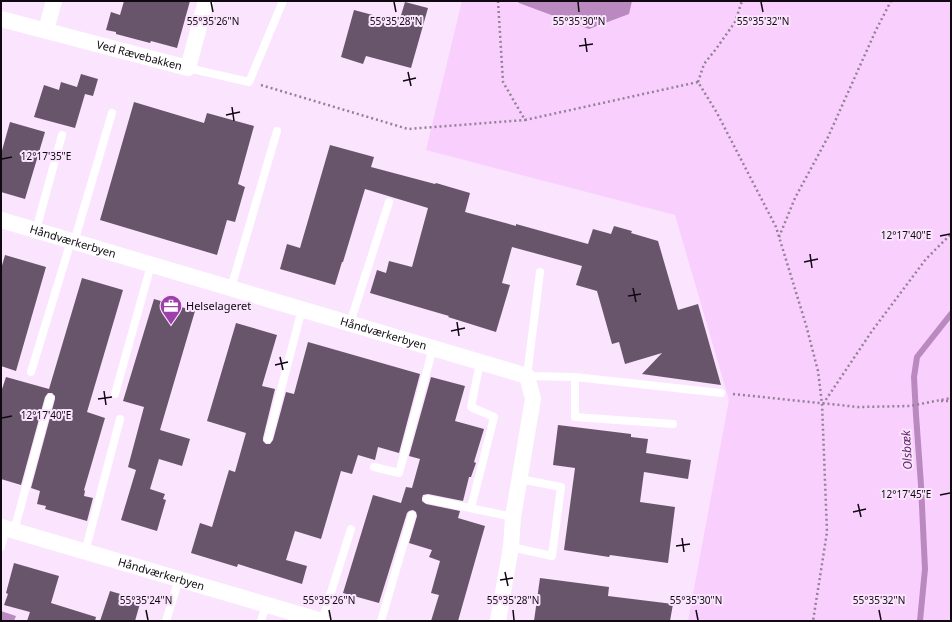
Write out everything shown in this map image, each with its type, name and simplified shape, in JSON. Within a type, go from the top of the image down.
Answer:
[{"type":"street","points":[[46,30],[54,1]]},
{"type":"street","name":"Ved Rævebakken","points":[[1,18],[188,68],[206,1]]},
{"type":"street","name":"Håndværkerbyen","points":[[1,220],[527,376]]},
{"type":"street","points":[[498,621],[511,547],[514,517],[533,399],[527,376]]},
{"type":"street","name":"Håndværkerbyen","points":[[7,529],[322,621]]},
{"type":"lane","points":[[188,68],[249,82],[283,1]]},
{"type":"lane","points":[[31,372],[112,113]]},
{"type":"lane","points":[[231,288],[277,131]]},
{"type":"lane","points":[[36,230],[62,135]]},
{"type":"lane","points":[[350,324],[389,202]]},
{"type":"lane","points":[[115,394],[151,265]]},
{"type":"lane","points":[[540,272],[527,376],[575,377],[721,392]]},
{"type":"lane","points":[[268,439],[302,309]]},
{"type":"lane","points":[[374,467],[399,473],[433,348]]},
{"type":"lane","points":[[471,508],[494,417],[471,407],[480,362]]},
{"type":"lane","points":[[575,377],[575,417],[673,424]]},
{"type":"lane","points":[[1,547],[50,398]]},
{"type":"lane","points":[[85,552],[120,420]]},
{"type":"lane","points":[[511,547],[552,556],[561,488],[520,479]]},
{"type":"lane","points":[[427,499],[514,517]]},
{"type":"lane","points":[[381,621],[412,515]]},
{"type":"lane","points":[[322,621],[351,529]]},
{"type":"lane","points":[[166,621],[179,579]]},
{"type":"lane","points":[[261,621],[266,604]]},
{"type":"path","points":[[498,1],[503,82],[525,120]]},
{"type":"path","points":[[742,1],[734,22],[704,64],[698,82],[724,126],[776,227],[806,325],[818,371],[822,404],[827,532],[813,621]]},
{"type":"path","points":[[779,237],[795,198],[828,137],[876,30],[891,1]]},
{"type":"path","points":[[249,82],[408,129],[525,120],[698,82]]},
{"type":"path","points":[[822,404],[872,331],[922,265],[951,234]]},
{"type":"path","points":[[721,392],[858,408],[910,406],[951,398]]},
{"type":"path","points":[[937,401],[951,401]]},
{"type":"shaded area","points":[[462,1],[951,1],[951,621],[688,621],[729,400],[675,215],[426,150]]},
{"type":"shaded area","points":[[517,1],[632,1],[629,14],[589,29]]},
{"type":"shaded area","points":[[1,611],[16,616],[14,621],[1,621]]},
{"type":"building","points":[[124,1],[190,1],[177,48],[151,41],[150,43],[106,30],[111,12],[120,15]]},
{"type":"building","points":[[405,2],[428,8],[411,68],[366,56],[363,64],[341,57],[354,10],[399,22]]},
{"type":"building","points":[[81,74],[98,79],[93,96],[85,94],[75,128],[34,117],[44,85],[59,90],[61,82],[77,87]]},
{"type":"building","points":[[134,102],[204,123],[207,113],[254,126],[238,184],[245,187],[235,222],[227,220],[217,255],[100,220]]},
{"type":"building","points":[[10,122],[45,132],[25,199],[1,192],[1,154]]},
{"type":"building","points":[[330,145],[374,157],[371,167],[470,193],[465,212],[516,226],[516,224],[588,244],[593,229],[611,234],[614,226],[658,241],[678,310],[698,304],[721,385],[642,374],[662,353],[625,364],[619,342],[612,344],[597,291],[576,285],[582,266],[512,247],[502,283],[510,285],[496,332],[448,317],[449,316],[370,293],[377,270],[386,273],[389,261],[412,267],[428,208],[365,189],[335,285],[280,269],[287,244],[300,248]]},
{"type":"building","points":[[5,255],[46,267],[16,371],[1,366],[1,269]]},
{"type":"building","points":[[82,278],[123,290],[87,412],[105,418],[84,490],[84,496],[93,498],[87,521],[45,509],[46,506],[37,504],[40,491],[31,488],[55,399],[55,396],[52,393],[48,393],[45,397],[21,485],[1,479],[1,392],[6,377],[49,389]]},
{"type":"building","points":[[154,299],[195,311],[160,430],[190,439],[182,466],[159,459],[150,489],[165,494],[163,499],[166,500],[157,531],[121,520],[136,470],[128,467],[144,407],[123,401]]},
{"type":"building","points":[[236,323],[277,335],[262,386],[275,389],[263,438],[263,441],[266,444],[270,444],[273,440],[286,392],[294,394],[308,342],[420,374],[399,453],[378,447],[375,460],[358,455],[352,474],[341,471],[321,539],[295,531],[286,560],[307,566],[302,584],[238,564],[237,567],[191,553],[200,523],[212,527],[229,470],[235,472],[246,433],[207,421]]},
{"type":"building","points":[[431,377],[465,386],[455,421],[484,429],[474,462],[476,463],[471,477],[469,477],[463,501],[428,494],[423,495],[422,498],[422,501],[426,504],[460,511],[458,518],[485,526],[458,621],[431,621],[439,595],[431,593],[440,561],[429,557],[432,550],[409,543],[417,516],[416,512],[413,510],[407,513],[379,603],[343,593],[373,495],[401,503],[406,487],[412,488],[420,459],[409,456]]},
{"type":"building","points":[[558,425],[631,434],[631,437],[648,439],[646,453],[691,460],[688,479],[644,472],[640,502],[675,507],[668,563],[610,555],[609,557],[564,550],[575,468],[553,465]]},
{"type":"building","points":[[14,563],[59,576],[51,603],[96,617],[95,621],[27,621],[30,612],[4,605],[8,594],[6,593]]},
{"type":"building","points":[[540,578],[609,587],[608,596],[673,604],[670,621],[534,621]]},
{"type":"building","points":[[110,591],[141,600],[135,621],[100,621]]},
{"type":"waterway","name":"Olsbæk","points":[[920,621],[925,569],[914,377],[917,357],[951,314]]},
{"type":"place","name":"Helselageret","points":[[171,326]]}]
